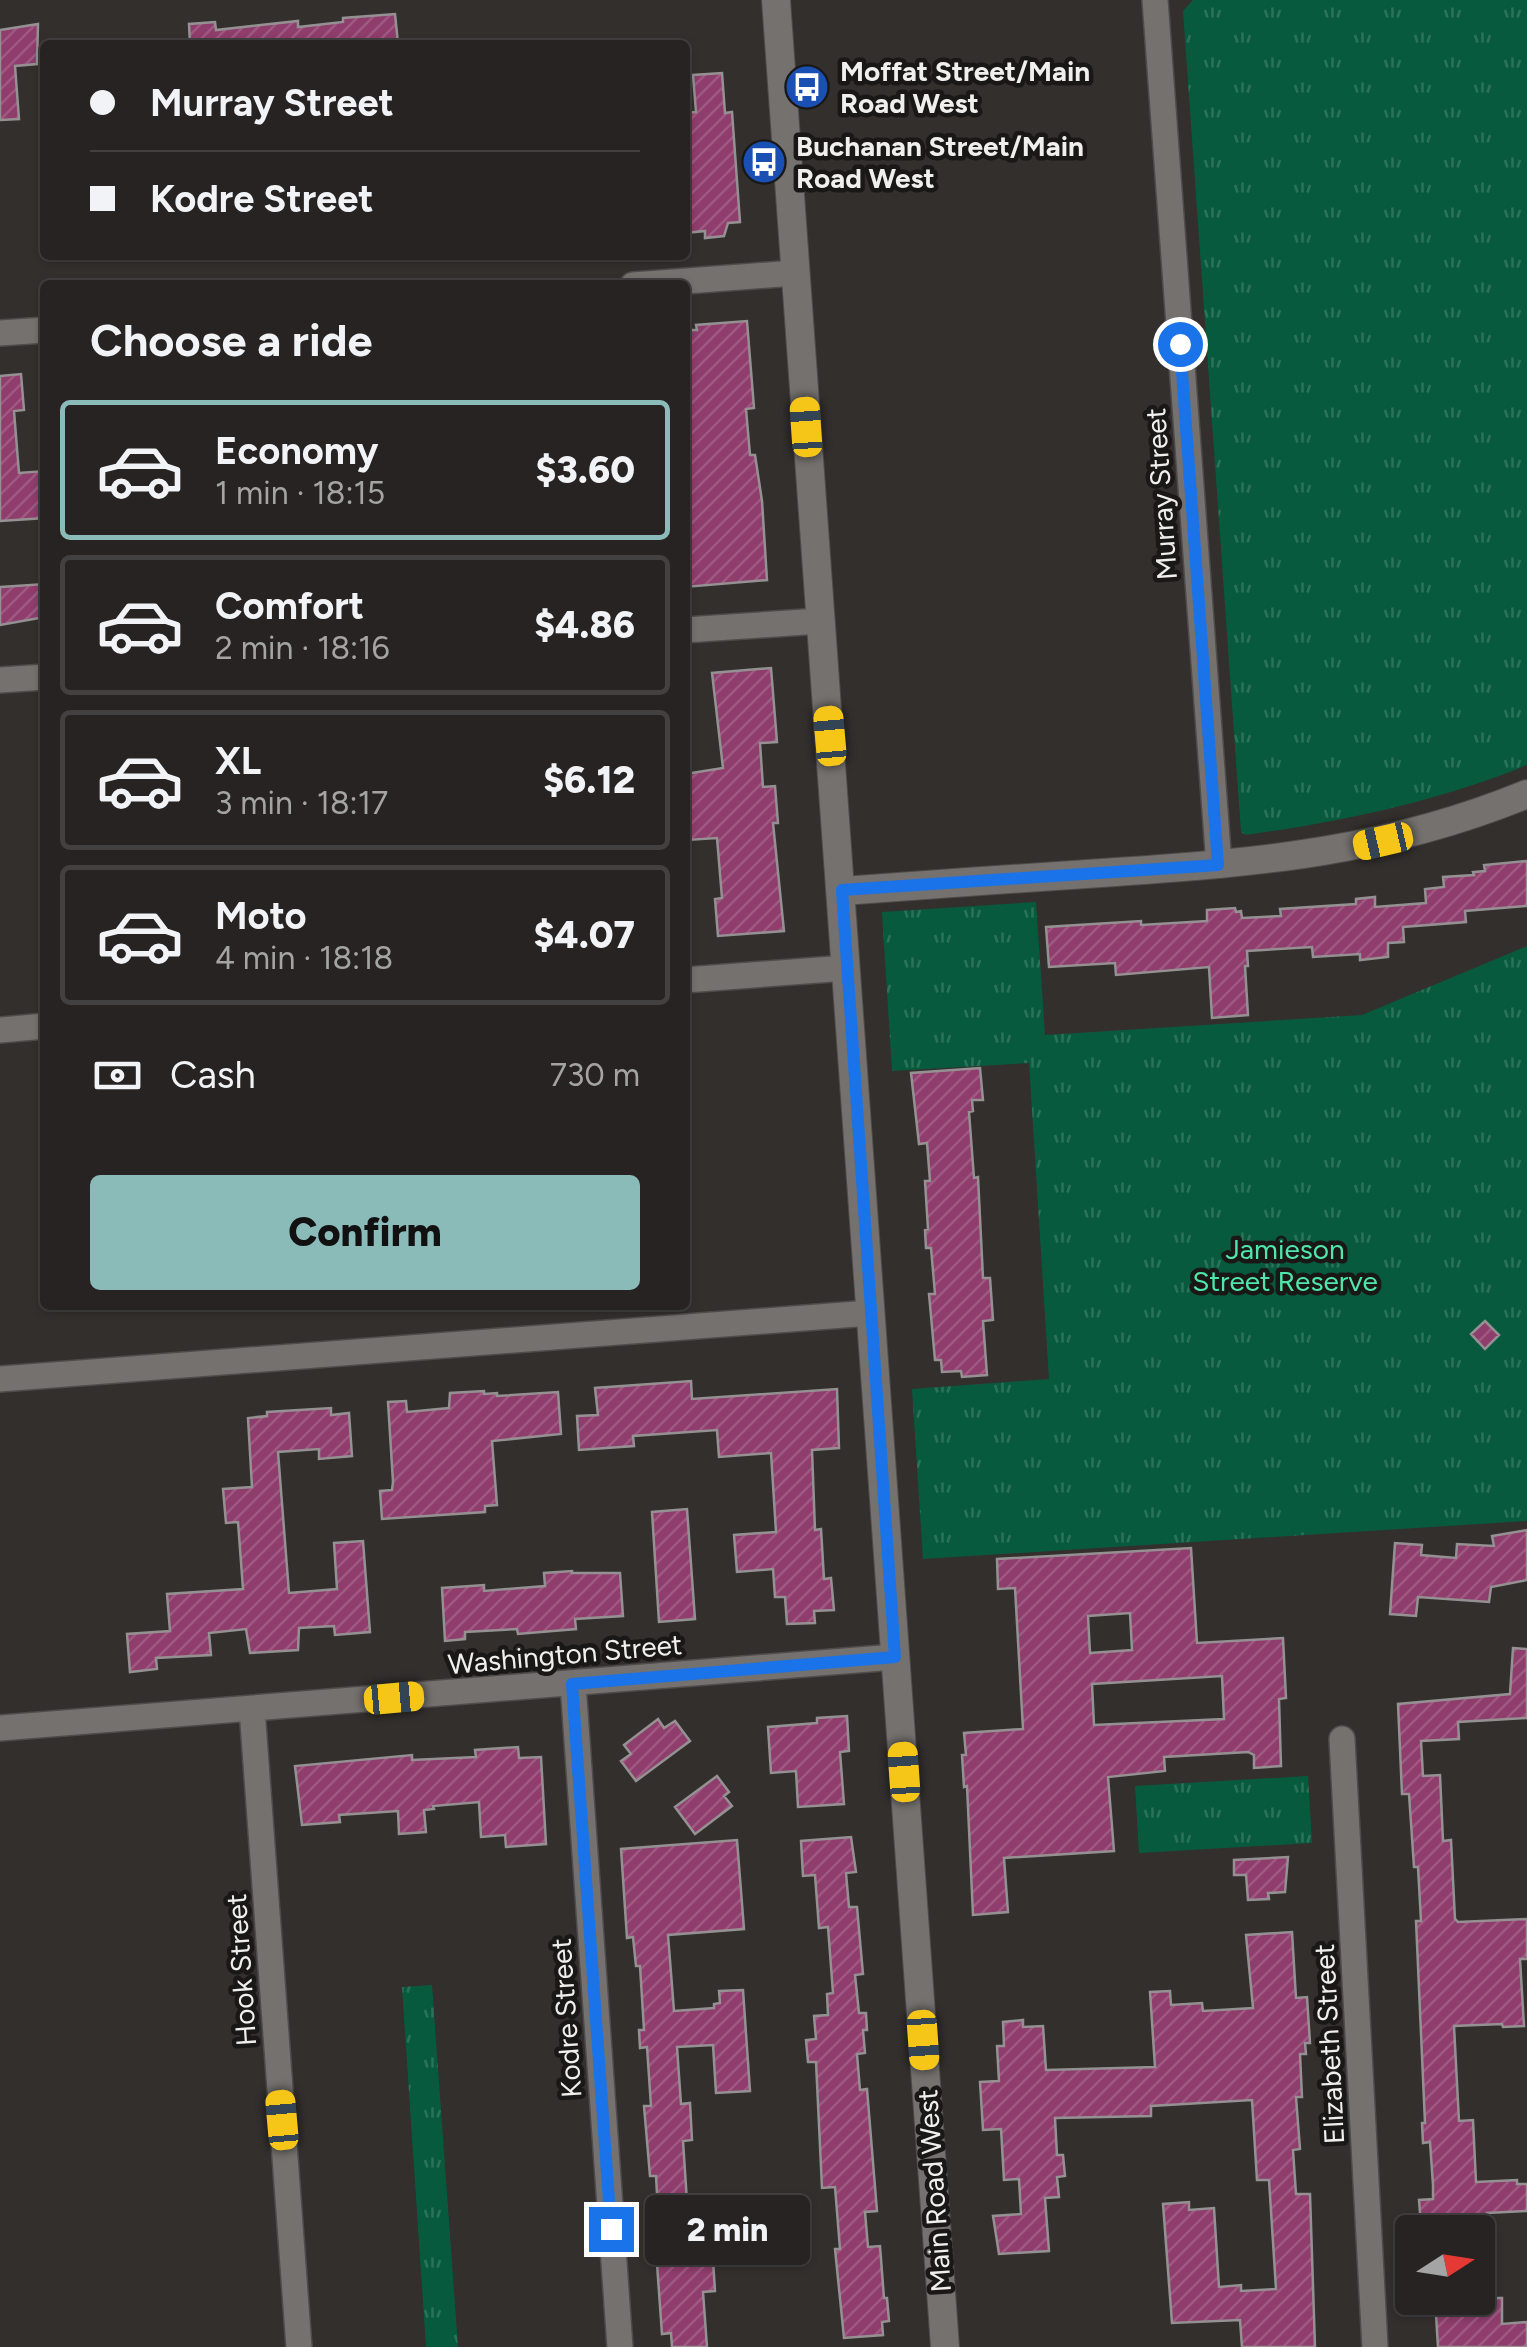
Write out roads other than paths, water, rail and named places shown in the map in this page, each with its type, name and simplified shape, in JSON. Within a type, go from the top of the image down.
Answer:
[{"type":"main road","name":"Main Road West","points":[[776,0],[945,2347]]},
{"type":"main road","points":[[842,890],[1312,855],[1404,836],[1527,794]]},
{"type":"street","name":"Murray Street","points":[[1155,0],[1218,865]]},
{"type":"street","points":[[690,281],[796,273]]},
{"type":"street","points":[[0,333],[40,330]]},
{"type":"street","points":[[690,630],[820,620]]},
{"type":"street","points":[[0,680],[40,677]]},
{"type":"street","points":[[690,980],[846,968]]},
{"type":"street","points":[[0,1030],[40,1026]]},
{"type":"street","points":[[0,1379],[870,1313]]},
{"type":"street","name":"Washington Street","points":[[0,1728],[895,1657]]},
{"type":"street","name":"Kodre Street","points":[[572,1684],[620,2347]]},
{"type":"street","name":"Hook Street","points":[[252,1709],[300,2347]]},
{"type":"street","name":"Elizabeth Street","points":[[1342,1739],[1376,2347]]},
{"type":"place","name":"Moffat Street/Main Road West","points":[[807,87]]},
{"type":"place","name":"Buchanan Street/Main Road West","points":[[764,162]]},
{"type":"park label","name":"Jamieson Street Reserve","points":[[1285,1265]]}]
